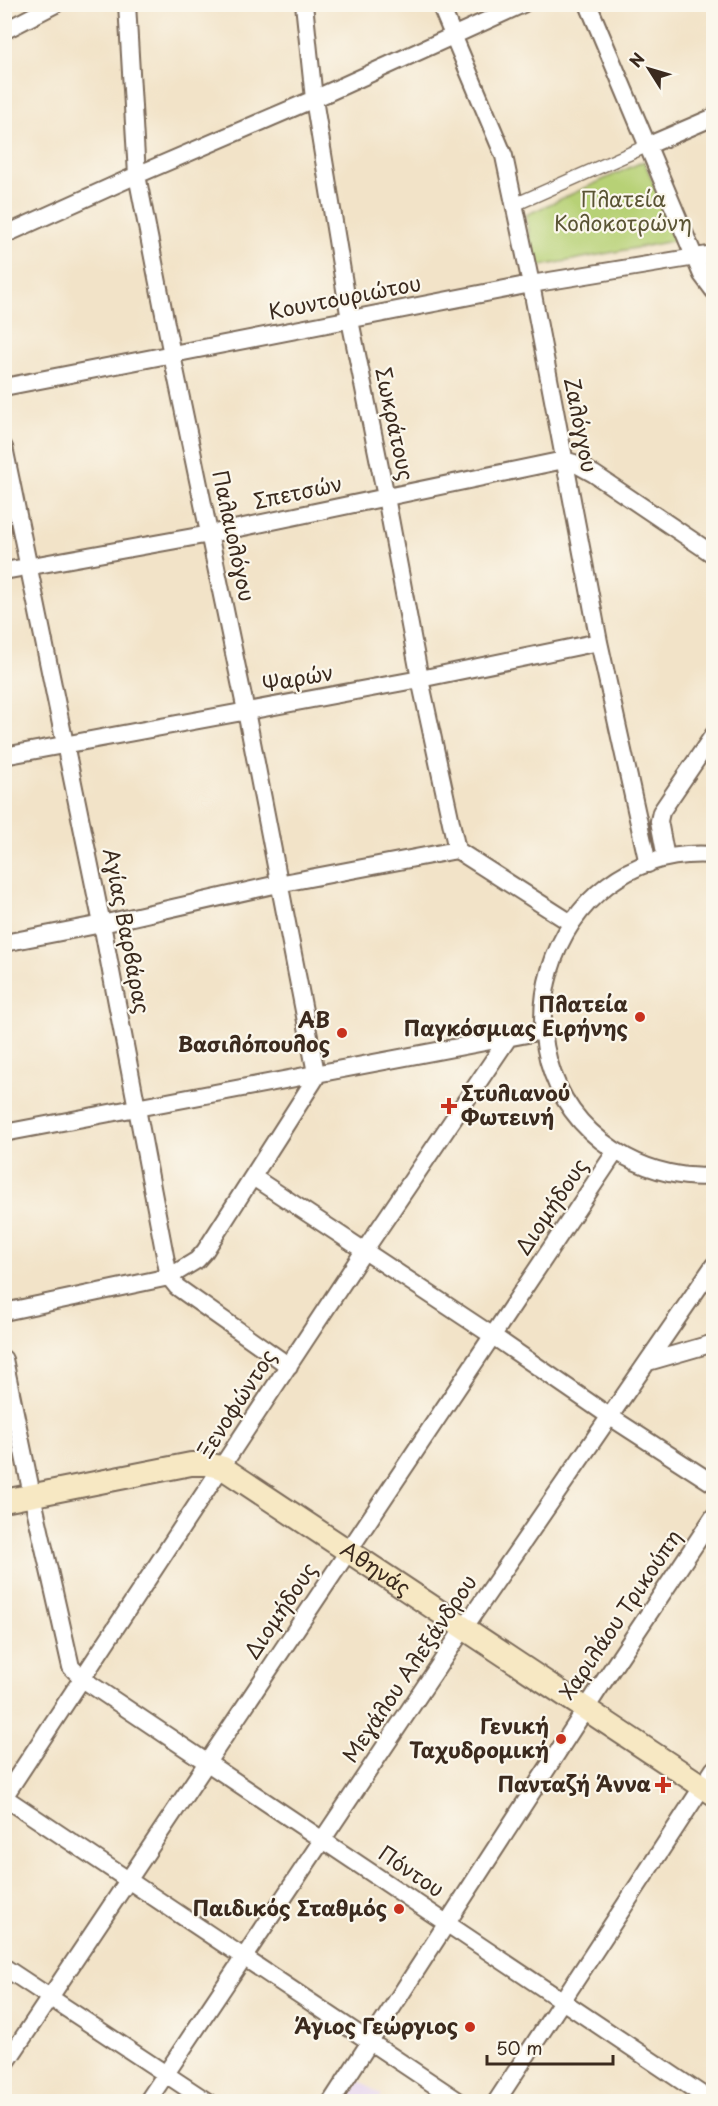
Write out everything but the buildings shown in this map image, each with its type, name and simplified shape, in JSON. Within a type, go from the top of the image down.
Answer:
[{"type":"main road","name":"Αθηνάς","points":[[4,1501],[191,1464],[223,1467],[585,1709],[710,1784]]},
{"type":"street","points":[[4,31],[56,4]]},
{"type":"street","name":"Παλαιολόγου","points":[[127,4],[137,175],[246,711],[316,1073]]},
{"type":"street","name":"Σωκράτους","points":[[304,4],[314,99],[350,320],[420,679],[457,850]]},
{"type":"street","name":"Ζαλόγγου","points":[[440,4],[504,156],[531,284],[599,642],[648,864]]},
{"type":"street","points":[[4,234],[314,99],[523,4]]},
{"type":"street","points":[[588,4],[702,275],[714,291]]},
{"type":"street","points":[[514,205],[714,117]]},
{"type":"street","name":"Κουντουριώτου","points":[[4,387],[531,284],[714,254]]},
{"type":"street","name":"Αγίας Βαρβάρας","points":[[4,447],[66,743],[169,1276]]},
{"type":"street","points":[[564,460],[594,474],[714,555]]},
{"type":"street","name":"Σπετσών","points":[[4,571],[210,534],[564,460]]},
{"type":"street","name":"Ψαρών","points":[[4,756],[420,679],[599,642]]},
{"type":"street","points":[[666,858],[659,821],[661,812],[714,734]]},
{"type":"street","points":[[639,825],[659,821]]},
{"type":"street","points":[[4,943],[102,924],[278,884],[457,850],[572,923]]},
{"type":"street","points":[[714,855],[666,858],[648,864],[626,874],[587,904],[572,923],[557,949],[549,969],[542,1010],[543,1031],[550,1066],[559,1088],[571,1108],[586,1126],[616,1151],[637,1163],[660,1171],[714,1176]]},
{"type":"street","points":[[4,1132],[543,1031]]},
{"type":"street","name":"Ξενοφώντος","points":[[4,1797],[84,1680],[364,1251],[509,1037]]},
{"type":"street","points":[[4,1312],[169,1276],[197,1260],[254,1177],[315,1079],[316,1073]]},
{"type":"street","name":"Διομήδους","points":[[4,2066],[616,1151]]},
{"type":"street","points":[[254,1177],[714,1484]]},
{"type":"street","name":"Μεγάλου Αλεξάνδρου","points":[[147,2102],[464,1628],[714,1265]]},
{"type":"street","points":[[169,1276],[177,1287],[289,1366]]},
{"type":"street","points":[[648,1362],[714,1343]]},
{"type":"street","points":[[4,1359],[71,1667],[84,1680]]},
{"type":"street","name":"Χαριλάου Τρικούπη","points":[[331,2102],[585,1709],[714,1516]]},
{"type":"street","name":"Πόντου","points":[[84,1680],[713,2102]]},
{"type":"street","points":[[496,2102],[710,1784]]},
{"type":"street","points":[[4,1797],[460,2102]]},
{"type":"street","points":[[4,1967],[208,2102]]},
{"type":"shaded area","points":[[359,2081],[382,2095],[377,2101],[346,2101]]},
{"type":"green space","name":"Πλατεία Κολοκοτρώνη","points":[[644,161],[678,240],[535,267],[526,215]]},
{"type":"place","name":"Πλατεία Παγκόσμιας Ειρήνης","points":[[640,1017]]},
{"type":"place","name":"ΑΒ Βασιλόπουλος","points":[[342,1033]]},
{"type":"place","name":"Στυλιανού Φωτεινή","points":[[449,1106]]},
{"type":"place","name":"Γενική Ταχυδρομική","points":[[561,1739]]},
{"type":"place","name":"Πανταζή Άννα","points":[[663,1785]]},
{"type":"place","name":"Παιδικός Σταθμός","points":[[399,1909]]},
{"type":"place","name":"Άγιος Γεώργιος","points":[[470,2027]]}]
